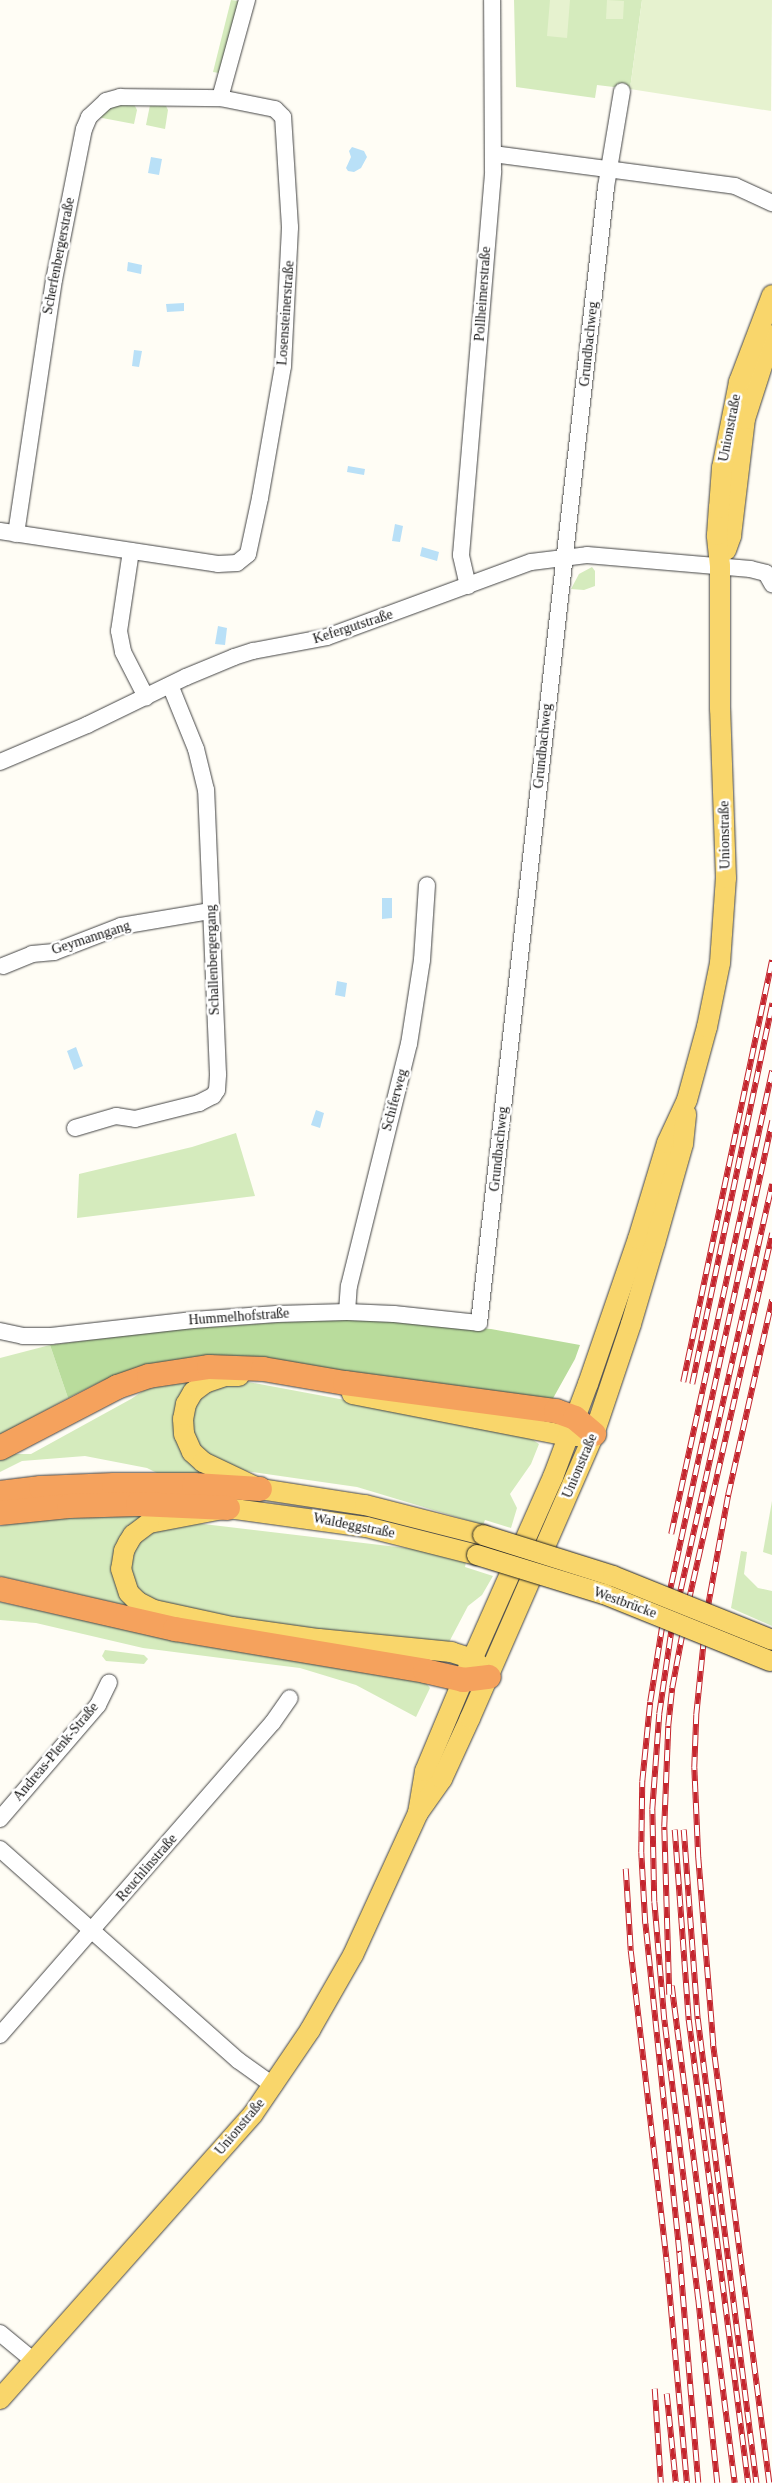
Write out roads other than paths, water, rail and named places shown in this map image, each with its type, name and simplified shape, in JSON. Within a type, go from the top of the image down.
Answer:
[{"type":"highway","points":[[0,1448],[117,1387],[149,1376],[209,1367],[263,1369],[345,1383],[556,1411],[572,1427],[594,1434]]},
{"type":"highway","points":[[0,1493],[114,1484],[194,1484],[260,1489]]},
{"type":"highway","points":[[0,1513],[69,1506],[138,1504],[228,1508]]},
{"type":"highway","points":[[0,1589],[175,1629],[425,1671],[468,1669],[489,1677]]},
{"type":"main road","name":"Unionstraße","points":[[0,2399],[236,2135],[274,2086],[310,2030],[353,1955],[418,1813],[442,1779],[489,1677],[594,1434],[631,1324],[683,1144],[687,1100],[713,1001],[724,928],[726,827],[720,709],[720,566],[717,535],[719,508],[731,417],[739,382],[772,295]]},
{"type":"main road","name":"Unionstraße","points":[[720,566],[731,536],[744,419],[772,334]]},
{"type":"main road","name":"Unionstraße","points":[[418,1813],[425,1771],[468,1669],[534,1522],[572,1427],[613,1313],[667,1143],[687,1100]]},
{"type":"main road","name":"Waldeggstraße","points":[[483,1535],[365,1505],[260,1489],[210,1467],[197,1457],[188,1444],[183,1426],[184,1411],[193,1392],[205,1382],[225,1376],[269,1378],[572,1427]]},
{"type":"main road","name":"Waldeggstraße","points":[[468,1669],[452,1652],[328,1640],[232,1627],[154,1610],[133,1598],[125,1586],[121,1569],[124,1551],[133,1535],[157,1520],[228,1508],[366,1527],[477,1555]]},
{"type":"main road","name":"Westbrücke","points":[[483,1535],[613,1576],[772,1640]]},
{"type":"main road","name":"Westbrücke","points":[[477,1555],[604,1594],[771,1662]]},
{"type":"street","points":[[220,98],[247,0]]},
{"type":"street","name":"Pollheimerstraße","points":[[468,586],[461,555],[493,154],[492,0]]},
{"type":"street","name":"Grundbachweg","points":[[479,1323],[610,170],[622,91]]},
{"type":"street","name":"Scherfenbergerstraße","points":[[8,533],[54,280],[84,129],[89,117],[106,100],[120,97],[220,98]]},
{"type":"street","name":"Losensteinerstraße","points":[[8,533],[230,564],[239,562],[248,554],[278,402],[287,332],[290,227],[285,126],[283,118],[275,109],[220,98]]},
{"type":"street","points":[[493,154],[734,186],[772,203]]},
{"type":"street","points":[[131,551],[119,631],[123,652],[146,696]]},
{"type":"street","name":"Kefergutstraße","points":[[0,762],[87,725],[170,685],[253,651],[327,638],[531,562],[587,555],[720,566]]},
{"type":"street","points":[[720,566],[762,571],[766,573],[772,584]]},
{"type":"street","name":"Schallenbergergang","points":[[75,1128],[116,1116],[135,1119],[199,1103],[216,1094],[218,1074],[204,780],[196,749],[170,685]]},
{"type":"street","name":"Schiferweg","points":[[347,1312],[349,1286],[409,1044],[422,960],[427,884]]},
{"type":"street","name":"Geymanngang","points":[[4,966],[32,954],[54,952],[121,926],[211,911]]},
{"type":"street","name":"Hummelhofstraße","points":[[0,1331],[22,1336],[51,1336],[193,1320],[347,1312],[394,1314],[479,1323]]},
{"type":"street","name":"Andreas-Plenk-Straße","points":[[0,1819],[98,1705],[109,1682]]},
{"type":"street","name":"Reuchlinstraße","points":[[0,2035],[93,1931],[273,1722],[290,1698]]},
{"type":"street","points":[[0,1850],[239,2061],[274,2086]]},
{"type":"street","points":[[0,2333],[34,2361]]},
{"type":"water","points":[[352,147],[364,151],[367,157],[361,168],[354,172],[348,171],[346,168],[351,157],[349,151]]},
{"type":"water","points":[[151,157],[162,159],[159,175],[148,173]]},
{"type":"water","points":[[128,262],[142,265],[141,274],[127,271]]},
{"type":"water","points":[[184,303],[184,311],[167,312],[166,304]]},
{"type":"water","points":[[134,350],[142,351],[139,367],[132,366]]},
{"type":"water","points":[[348,466],[365,469],[364,475],[347,472]]},
{"type":"water","points":[[395,524],[403,526],[400,542],[392,541]]},
{"type":"water","points":[[422,547],[439,552],[437,561],[420,556]]},
{"type":"water","points":[[218,626],[227,628],[225,645],[215,644]]},
{"type":"water","points":[[382,898],[392,898],[392,918],[382,919]]},
{"type":"water","points":[[337,981],[347,983],[345,997],[335,995]]},
{"type":"water","points":[[76,1047],[83,1066],[74,1070],[67,1051]]},
{"type":"water","points":[[316,1110],[324,1113],[320,1128],[311,1125]]},
{"type":"railway","points":[[683,1382],[772,960]]},
{"type":"railway","points":[[692,1384],[772,1003]]},
{"type":"railway","points":[[671,1534],[772,1071]]},
{"type":"railway","points":[[698,2483],[679,2251],[645,1924],[641,1853],[642,1782],[650,1702],[662,1626],[772,1121]]},
{"type":"railway","points":[[717,2483],[698,2300],[664,2020],[654,1902],[652,1810],[659,1714],[671,1632],[772,1184]]},
{"type":"railway","points":[[669,1995],[664,1827],[668,1726],[672,1688],[688,1603],[772,1233]]},
{"type":"railway","points":[[769,2483],[713,2044],[698,1858],[694,1768],[696,1715],[706,1616],[728,1495],[772,1300]]},
{"type":"railway","points":[[675,1830],[689,2020],[748,2483]]},
{"type":"railway","points":[[684,1830],[698,2019],[757,2483]]},
{"type":"railway","points":[[626,1869],[631,1951],[667,2262],[687,2483]]},
{"type":"railway","points":[[672,1986],[735,2483]]},
{"type":"railway","points":[[655,2389],[661,2483]]},
{"type":"railway","points":[[667,2394],[676,2483]]}]
